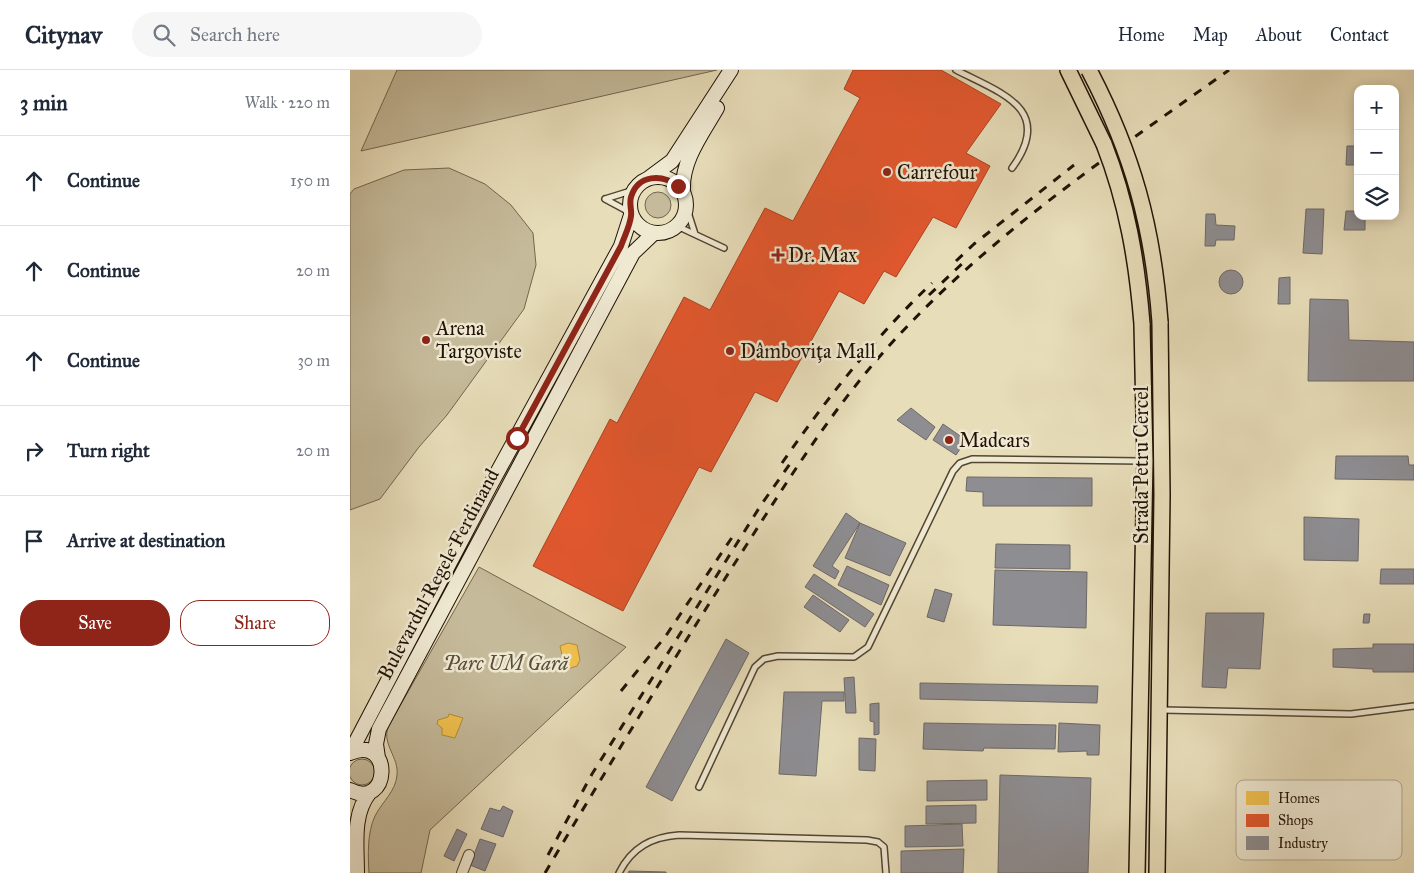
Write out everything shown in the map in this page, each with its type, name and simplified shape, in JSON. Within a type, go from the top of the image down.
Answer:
[{"type":"main road","points":[[654,233],[639,226],[631,214],[631,198],[634,190],[672,161],[731,70]]},
{"type":"main road","points":[[677,226],[682,220],[686,206],[682,192],[682,180],[688,160],[739,70]]},
{"type":"main road","name":"Strada Petru Cercel","points":[[1068,70],[1104,144],[1125,206],[1131,232],[1142,324],[1145,461],[1137,873]]},
{"type":"main road","name":"Strada Petru Cercel","points":[[1089,70],[1117,127],[1142,199],[1154,258],[1160,322],[1162,495],[1157,873]]},
{"type":"main road","points":[[646,180],[663,178],[678,186],[682,192]]},
{"type":"main road","name":"Bulevardul Regele Ferdinand","points":[[350,753],[622,242],[631,214]]},
{"type":"main road","name":"Bulevardul Regele Ferdinand","points":[[370,792],[378,784],[382,774],[376,744],[379,730],[633,252],[654,233],[663,233],[677,226]]},
{"type":"main road","points":[[1141,710],[1159,710]]},
{"type":"main road","points":[[350,753],[362,750],[378,758]]},
{"type":"main road","points":[[350,790],[359,793],[370,792]]},
{"type":"main road","points":[[357,873],[358,815],[363,800],[370,792]]},
{"type":"street","points":[[462,873],[469,855]]},
{"type":"lane","points":[[956,70],[1008,97],[1022,111],[1028,122],[1028,138],[1022,155],[1012,168]]},
{"type":"lane","points":[[631,214],[605,199],[634,190]]},
{"type":"lane","points":[[686,206],[695,234]]},
{"type":"lane","points":[[677,226],[724,248]]},
{"type":"lane","points":[[699,787],[745,684],[755,667],[764,659],[778,656],[854,657],[868,647],[953,471],[960,463],[972,459],[1145,461]]},
{"type":"lane","points":[[1159,710],[1351,714],[1414,706]]},
{"type":"lane","points":[[619,873],[632,852],[644,843],[662,836],[680,835],[867,840],[878,842],[884,848],[886,873]]},
{"type":"green space","points":[[397,70],[717,70],[361,151]]},
{"type":"green space","name":"Arena Targoviste","points":[[449,168],[485,184],[511,205],[533,233],[536,265],[524,309],[447,415],[419,447],[380,499],[350,510],[350,194],[354,189],[404,170]]},
{"type":"green space","points":[[658,192],[667,196],[671,205],[667,214],[658,218],[649,214],[645,205],[649,196]]},
{"type":"green space","name":"Parc UM Gară","points":[[479,567],[626,647],[430,830],[421,873],[369,873],[368,859],[372,823],[394,786],[397,775],[396,762],[387,740],[388,727]]},
{"type":"green space","points":[[362,759],[371,763],[375,772],[371,781],[362,785],[353,781],[349,772],[353,763]]},
{"type":"building: Homes","points":[[568,643],[577,645],[580,660],[577,666],[564,670],[556,666],[563,659],[560,646]]},
{"type":"building: Homes","points":[[449,714],[463,718],[455,738],[442,735],[442,728],[437,724],[438,720],[448,717]]},
{"type":"building: Shops","name":"Dâmbovița Mall","points":[[853,70],[941,70],[1001,104],[966,153],[990,166],[956,228],[933,217],[896,277],[884,271],[864,304],[839,291],[777,402],[755,392],[711,472],[699,467],[623,611],[533,566],[610,419],[617,423],[684,297],[710,310],[765,208],[793,221],[860,98],[844,89]]},
{"type":"building: Industry","points":[[1347,146],[1354,146],[1354,165],[1346,165]]},
{"type":"building: Industry","points":[[1306,209],[1324,209],[1322,254],[1303,253]]},
{"type":"building: Industry","points":[[1346,211],[1354,211],[1354,220],[1365,220],[1365,230],[1344,230]]},
{"type":"building: Industry","points":[[1206,214],[1215,214],[1216,225],[1235,226],[1234,240],[1216,240],[1215,246],[1205,246]]},
{"type":"building: Industry","points":[[1231,270],[1240,273],[1243,282],[1240,291],[1231,294],[1222,291],[1219,282],[1222,273]]},
{"type":"building: Industry","points":[[1290,277],[1290,304],[1278,304],[1279,278]]},
{"type":"building: Industry","points":[[1310,299],[1348,300],[1349,340],[1414,342],[1414,381],[1308,381]]},
{"type":"building: Industry","points":[[911,408],[935,427],[926,440],[897,420]]},
{"type":"building: Industry","name":"Madcars","points":[[943,424],[966,440],[956,455],[933,440]]},
{"type":"building: Industry","points":[[1336,456],[1408,456],[1409,465],[1414,465],[1414,480],[1335,479]]},
{"type":"building: Industry","points":[[967,477],[1092,478],[1092,506],[983,506],[983,492],[966,491]]},
{"type":"building: Industry","points":[[846,513],[860,523],[832,566],[839,571],[835,579],[813,566]]},
{"type":"building: Industry","points":[[1304,517],[1359,519],[1358,561],[1304,560]]},
{"type":"building: Industry","points":[[860,523],[906,543],[890,576],[845,558]]},
{"type":"building: Industry","points":[[996,544],[1070,545],[1070,569],[995,568]]},
{"type":"building: Industry","points":[[847,566],[889,585],[881,605],[838,585]]},
{"type":"building: Industry","points":[[1381,569],[1414,569],[1414,584],[1380,584]]},
{"type":"building: Industry","points":[[995,570],[1087,572],[1086,628],[993,625]]},
{"type":"building: Industry","points":[[814,574],[874,614],[865,627],[805,587]]},
{"type":"building: Industry","points":[[935,589],[952,594],[944,622],[927,617]]},
{"type":"building: Industry","points":[[813,595],[849,620],[840,632],[804,607]]},
{"type":"building: Industry","points":[[1206,613],[1264,613],[1260,669],[1228,668],[1226,688],[1202,687]]},
{"type":"building: Industry","points":[[1364,614],[1370,614],[1369,623],[1363,623]]},
{"type":"building: Industry","points":[[726,639],[749,653],[672,801],[646,787]]},
{"type":"building: Industry","points":[[1373,644],[1414,644],[1414,672],[1373,672],[1373,669],[1333,667],[1333,649],[1373,648]]},
{"type":"building: Industry","points":[[854,677],[856,713],[846,713],[844,678]]},
{"type":"building: Industry","points":[[920,683],[1098,686],[1097,703],[920,699]]},
{"type":"building: Industry","points":[[784,692],[844,692],[844,701],[822,701],[816,776],[779,774]]},
{"type":"building: Industry","points":[[879,703],[879,734],[874,735],[874,722],[870,721],[870,704]]},
{"type":"building: Industry","points":[[924,723],[1056,725],[1055,749],[984,748],[983,751],[923,749]]},
{"type":"building: Industry","points":[[1059,723],[1100,725],[1099,755],[1087,755],[1087,751],[1058,752]]},
{"type":"building: Industry","points":[[859,738],[876,739],[875,771],[859,770]]},
{"type":"building: Industry","points":[[1000,775],[1091,778],[1088,873],[998,873]]},
{"type":"building: Industry","points":[[987,780],[987,800],[927,801],[927,781]]},
{"type":"building: Industry","points":[[976,805],[976,823],[926,824],[926,806]]},
{"type":"building: Industry","points":[[503,806],[513,811],[503,837],[481,829],[490,808],[500,811]]},
{"type":"building: Industry","points":[[962,824],[963,846],[905,847],[905,826]]},
{"type":"building: Industry","points":[[457,829],[467,834],[454,861],[444,856]]},
{"type":"building: Industry","points":[[480,839],[496,844],[485,871],[470,865]]},
{"type":"building: Industry","points":[[964,849],[963,873],[901,873],[901,851]]},
{"type":"building: Industry","points":[[629,871],[666,872],[666,873],[628,873]]},
{"type":"railway","points":[[545,873],[667,672],[778,496],[815,440],[876,360],[936,297],[1016,227],[1100,162],[1229,70]]},
{"type":"railway","points":[[956,261],[974,244],[1074,165]]},
{"type":"railway","points":[[929,295],[967,259]]},
{"type":"railway","points":[[782,463],[852,369],[932,283]]},
{"type":"railway","points":[[548,855],[592,774],[761,505],[794,458]]},
{"type":"railway","points":[[621,691],[665,637],[735,533]]},
{"type":"place","name":"Carrefour","points":[[887,172]]},
{"type":"place","name":"Dr. Max","points":[[778,255]]},
{"type":"place","name":"Arena Targoviste","points":[[426,340]]},
{"type":"place","name":"Dâmbovița Mall","points":[[730,351]]},
{"type":"place","name":"Madcars","points":[[949,440]]},
{"type":"route","points":[[517,438],[621,246],[632,215],[630,207],[634,190],[646,180],[654,177],[671,180],[678,186]]}]
